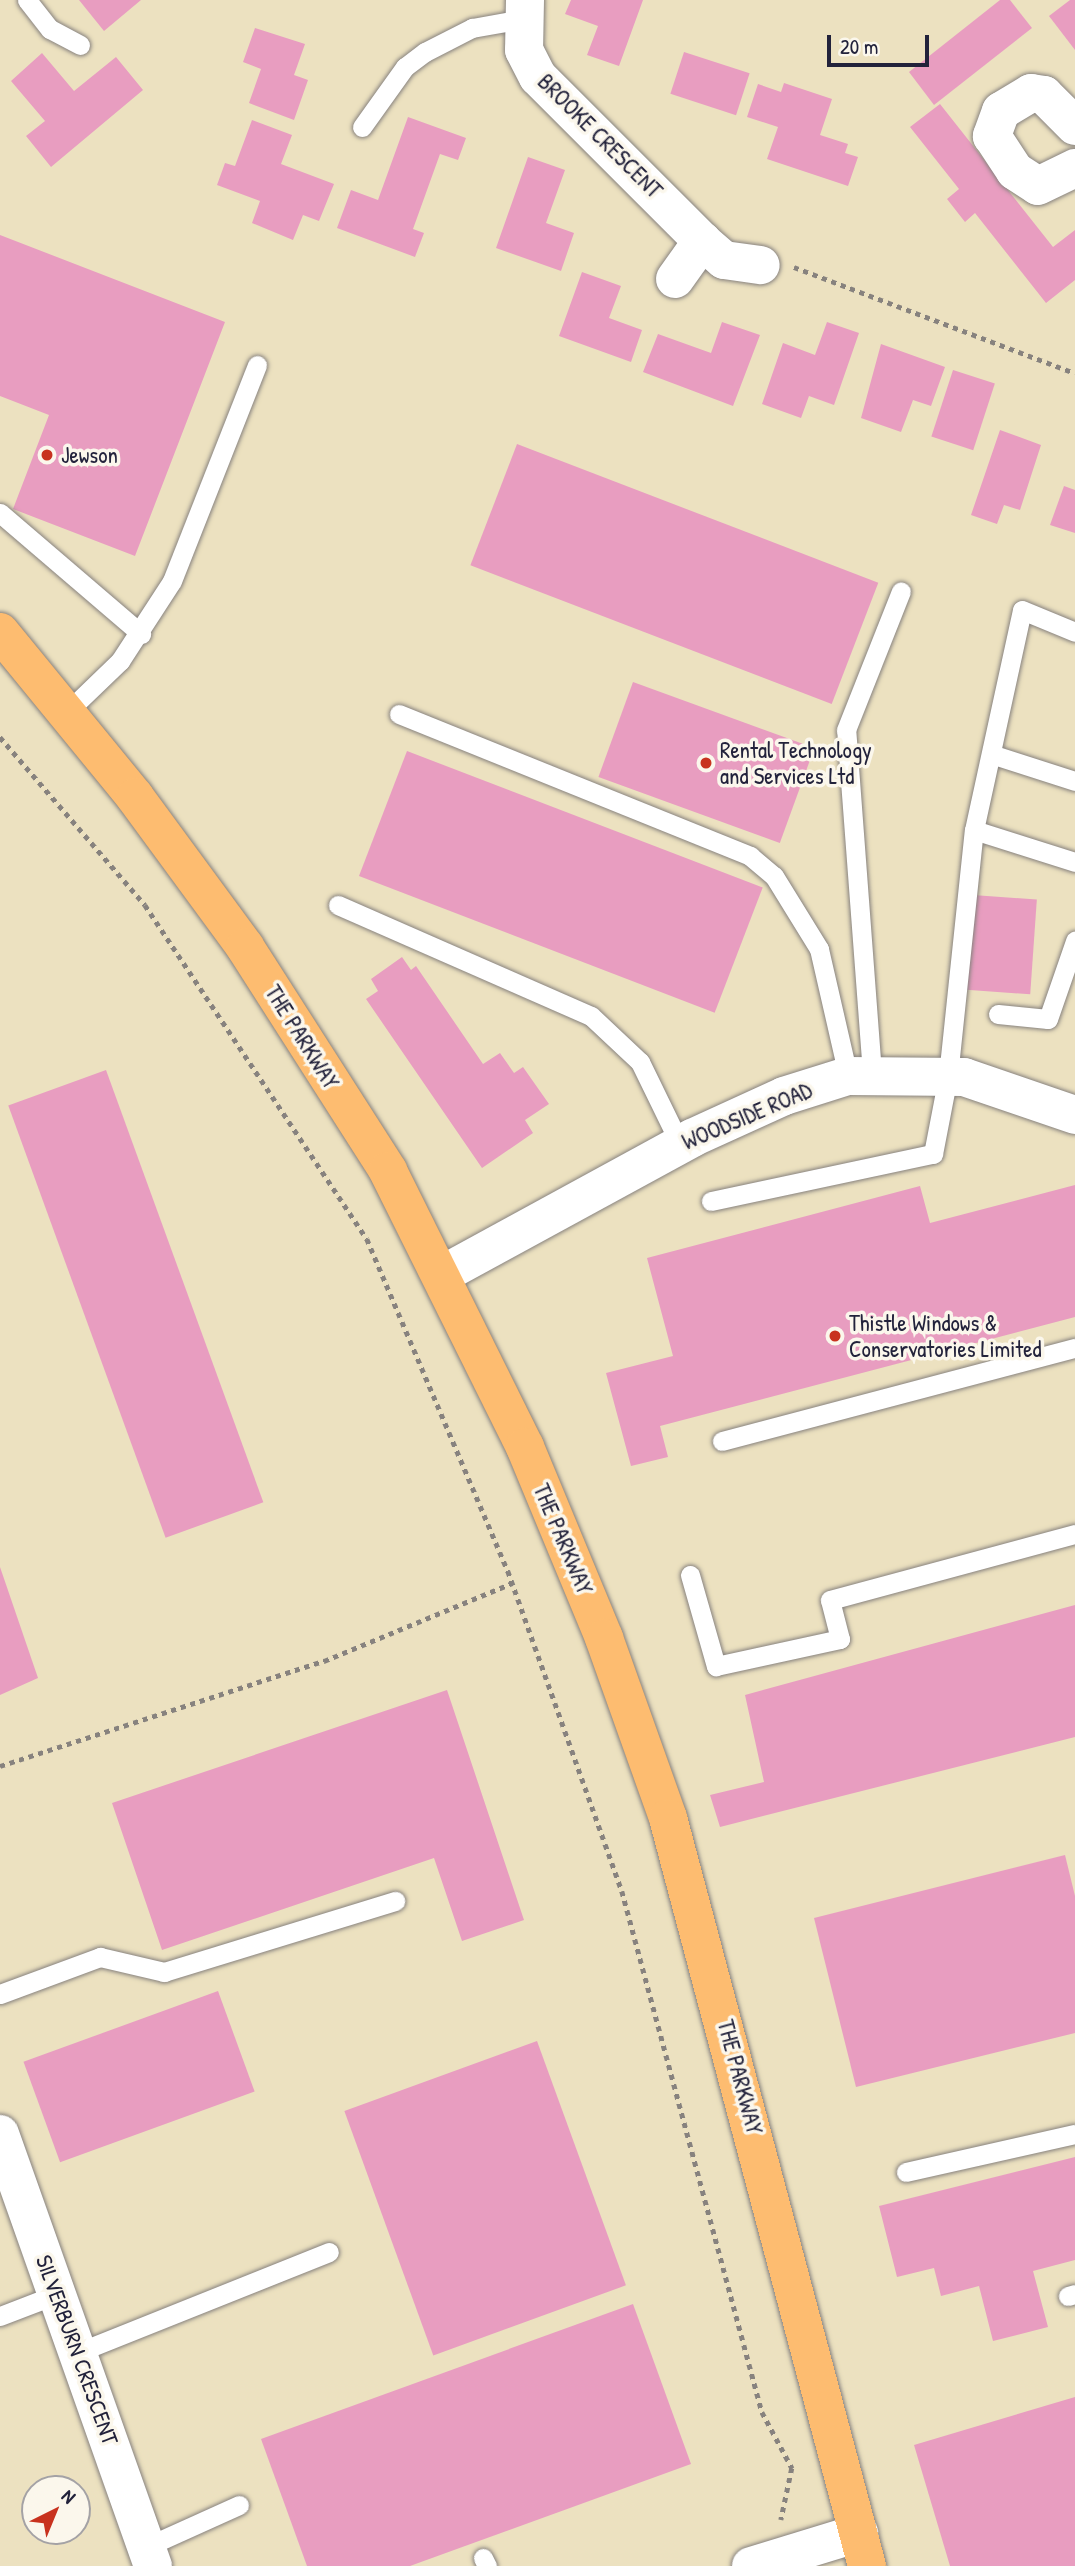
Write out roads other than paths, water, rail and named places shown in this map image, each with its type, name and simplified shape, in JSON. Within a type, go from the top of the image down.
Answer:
[{"type":"main road","name":"THE PARKWAY","points":[[0,632],[67,712],[245,947],[388,1171],[443,1274],[588,1600],[668,1818],[863,2550]]},
{"type":"street","name":"BROOKE CRESCENT","points":[[524,9],[524,50],[538,77],[702,242],[724,260],[761,265]]},
{"type":"street","points":[[1075,126],[1044,95],[1031,93],[1001,111],[992,136],[1015,171],[1038,186],[1075,168]]},
{"type":"street","points":[[674,279],[702,242]]},
{"type":"street","name":"WOODSIDE ROAD","points":[[443,1274],[680,1144],[784,1096],[860,1074],[948,1076],[1017,1090],[1075,1115]]},
{"type":"street","name":"SILVERBURN CRESCENT","points":[[0,2134],[79,2352],[149,2561]]},
{"type":"street","points":[[751,2566],[791,2554],[863,2550]]},
{"type":"lane","points":[[27,0],[50,29],[80,45]]},
{"type":"lane","name":"BROOKE CRESCENT","points":[[362,127],[405,67],[425,52],[472,28],[524,9]]},
{"type":"lane","points":[[67,712],[141,634],[172,581],[257,365]]},
{"type":"lane","points":[[0,513],[141,634]]},
{"type":"lane","points":[[860,1074],[846,730],[901,591]]},
{"type":"lane","points":[[711,1201],[933,1154],[948,1076],[974,830],[994,755],[1022,610],[1075,632]]},
{"type":"lane","points":[[399,714],[750,856],[774,876],[819,949],[860,1074]]},
{"type":"lane","points":[[994,755],[1075,781]]},
{"type":"lane","points":[[974,830],[1075,862]]},
{"type":"lane","points":[[338,905],[591,1016],[640,1062],[680,1144]]},
{"type":"lane","points":[[998,1014],[1048,1019],[1075,941]]},
{"type":"lane","points":[[722,1441],[1075,1348]]},
{"type":"lane","points":[[690,1575],[716,1666],[839,1639],[830,1600],[1075,1534]]},
{"type":"lane","points":[[0,1994],[100,1957],[164,1972],[394,1901]]},
{"type":"lane","points":[[906,2172],[1075,2134]]},
{"type":"lane","points":[[79,2352],[329,2252]]},
{"type":"lane","points":[[0,2316],[57,2294]]},
{"type":"lane","points":[[149,2561],[239,2505]]},
{"type":"place","name":"Jewson","points":[[47,455]]},
{"type":"place","name":"Rental Technology and Services Ltd","points":[[706,763]]},
{"type":"place","name":"Thistle Windows & Conservatories Limited","points":[[835,1336]]}]
